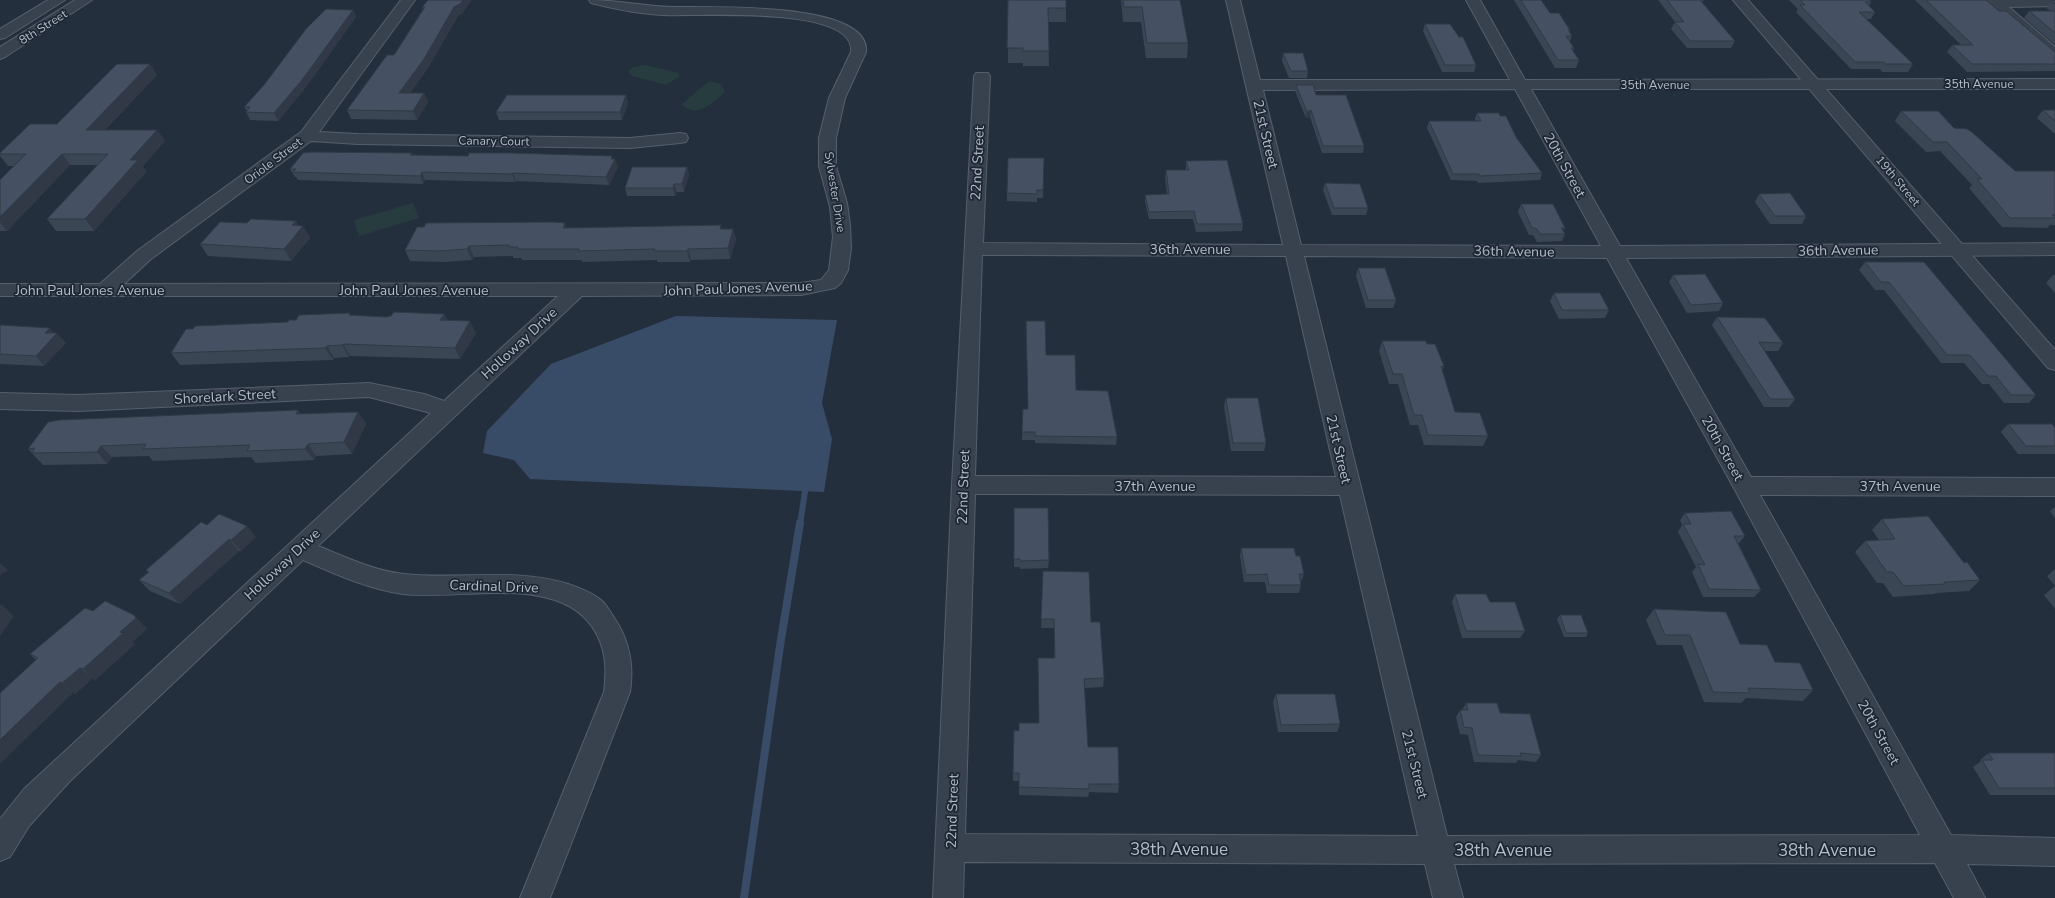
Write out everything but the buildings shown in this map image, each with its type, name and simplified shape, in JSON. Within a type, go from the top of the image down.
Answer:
[{"type":"street","name":"8th Street","points":[[0,35],[58,0]]},
{"type":"street","name":"8th Street","points":[[0,54],[85,0]]},
{"type":"street","name":"Oriole Street","points":[[105,290],[144,255],[307,136],[408,0]]},
{"type":"street","name":"Sylvester Drive","points":[[596,0],[629,7],[671,11],[793,8],[822,13],[844,23],[852,30],[857,40],[859,49],[855,62],[844,81],[836,101],[829,132],[827,154],[830,176],[839,203],[842,227],[839,271],[828,284]]},
{"type":"street","name":"21st Street","points":[[1233,0],[1294,249],[1348,486],[1448,898]]},
{"type":"street","name":"20th Street","points":[[1473,0],[1744,486],[1970,898]]},
{"type":"street","name":"19th Street","points":[[1740,0],[1815,84],[2055,363]]},
{"type":"street","points":[[1993,1],[2055,2]]},
{"type":"street","points":[[1993,1],[2055,55]]},
{"type":"street","name":"22nd Street","points":[[948,898],[963,485],[982,76]]},
{"type":"street","name":"35th Avenue","points":[[1254,85],[1521,86],[2055,84]]},
{"type":"street","name":"Canary Court","points":[[307,136],[358,139],[630,143],[680,138]]},
{"type":"street","name":"36th Avenue","points":[[973,249],[1294,249],[1614,252],[2055,249]]},
{"type":"street","name":"John Paul Jones Avenue","points":[[0,290],[801,289],[828,284]]},
{"type":"street","name":"Holloway Drive","points":[[0,847],[5,836],[29,803],[59,773],[576,290]]},
{"type":"street","name":"Shorelark Street","points":[[0,401],[78,403],[369,390],[424,402],[447,410]]},
{"type":"street","name":"37th Avenue","points":[[963,485],[1348,486]]},
{"type":"street","name":"37th Avenue","points":[[1744,486],[2055,487]]},
{"type":"street","name":"Cardinal Drive","points":[[299,548],[373,579],[405,584],[526,585],[554,589],[575,597],[594,608],[607,626],[615,646],[621,668],[617,692],[535,898]]},
{"type":"street","name":"38th Avenue","points":[[951,848],[1944,850],[2055,852]]},
{"type":"green space","points":[[645,65],[679,73],[679,77],[666,85],[632,76],[628,71],[633,67]]},
{"type":"green space","points":[[709,81],[721,84],[725,92],[705,108],[699,110],[693,110],[682,104]]},
{"type":"green space","points":[[413,203],[419,218],[359,236],[354,220]]},
{"type":"water","points":[[676,316],[837,320],[822,403],[832,439],[824,492],[530,479],[514,460],[483,453],[487,431],[551,364]]},
{"type":"waterway","points":[[800,524],[806,485]]},
{"type":"waterway","points":[[744,898],[780,646],[800,523]]}]
